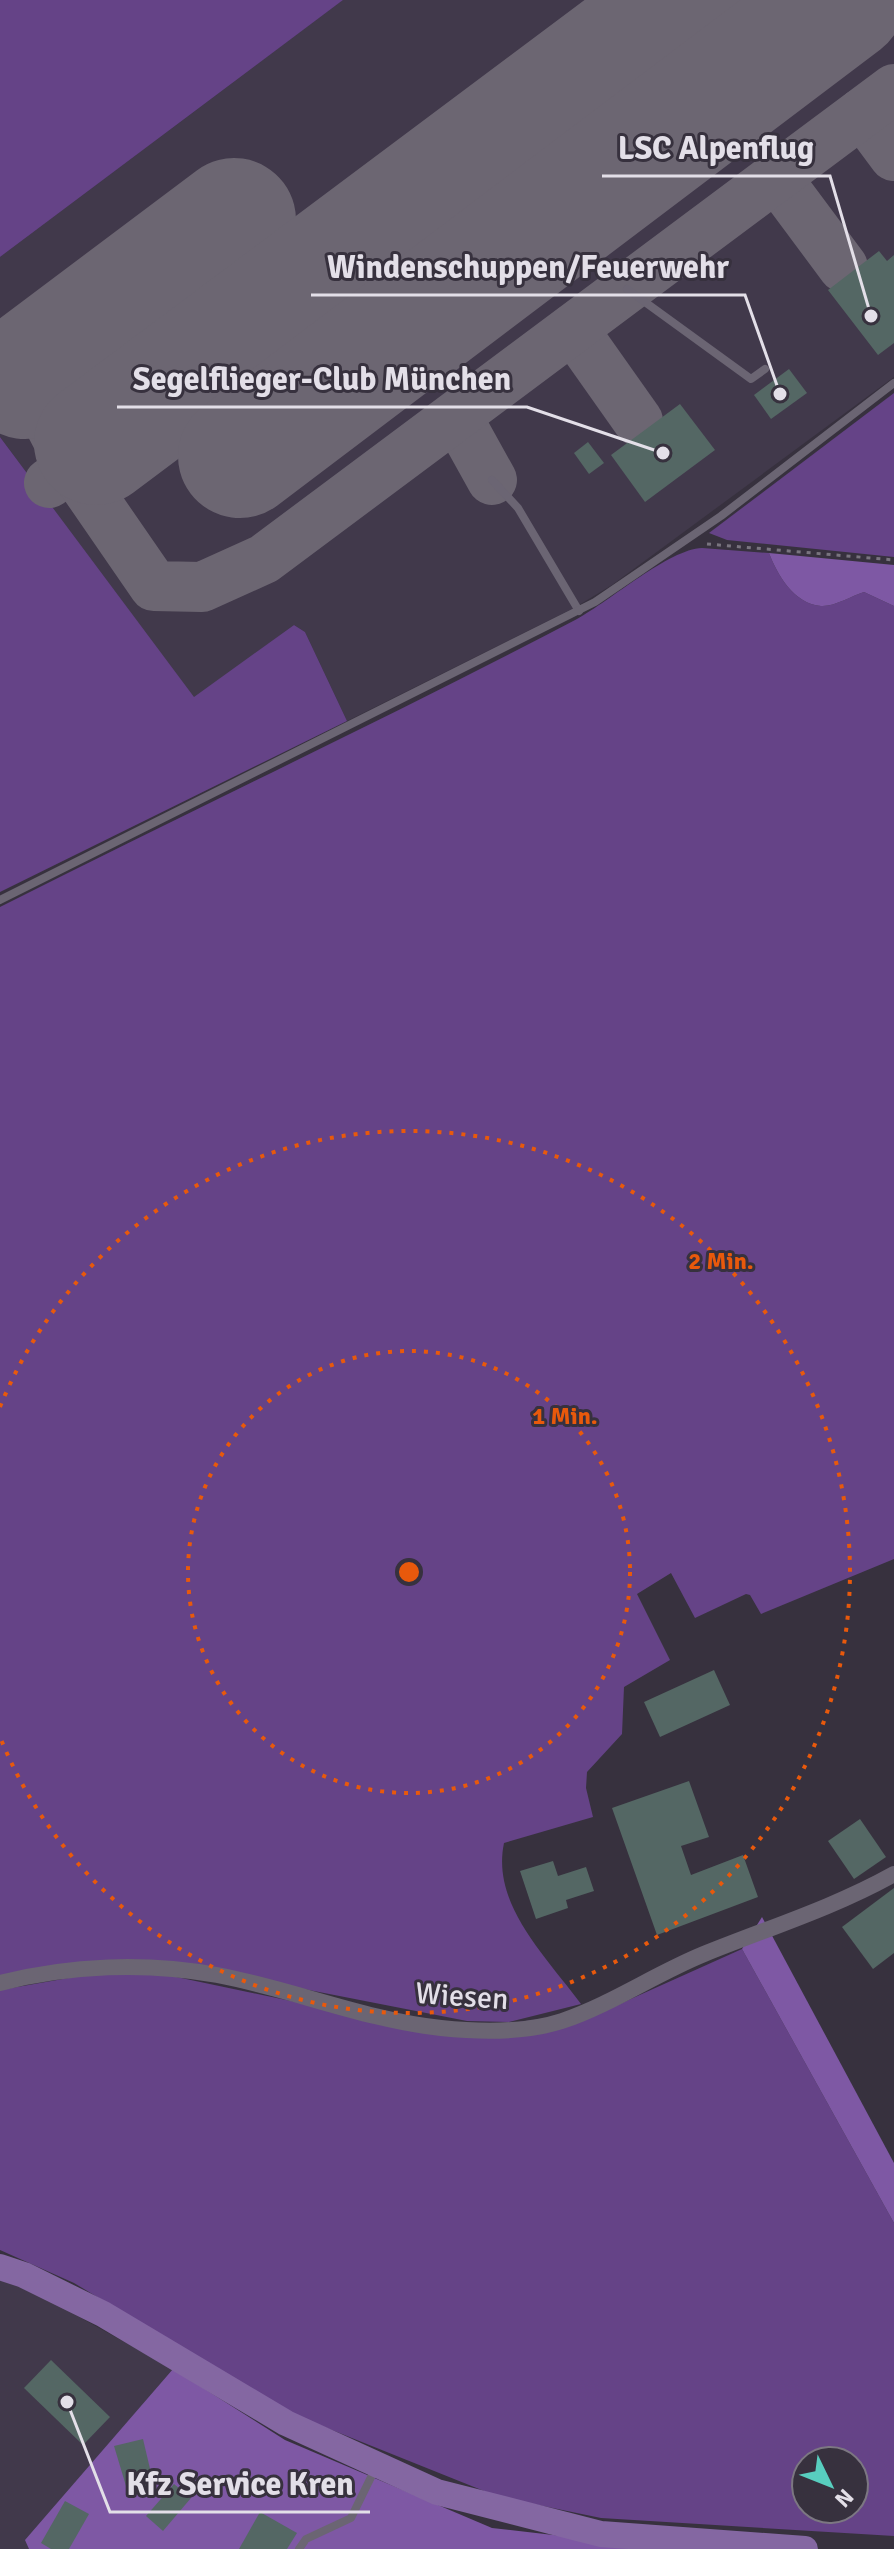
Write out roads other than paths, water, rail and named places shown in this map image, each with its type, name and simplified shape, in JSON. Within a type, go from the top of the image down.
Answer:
[{"type":"main road","points":[[0,2267],[24,2275],[103,2314],[286,2423],[437,2492],[601,2534],[805,2549]]},
{"type":"street","name":"Wiesen","points":[[0,1983],[52,1971],[136,1967],[216,1975],[440,2028],[504,2030],[559,2022],[588,2011],[677,1965],[844,1902],[894,1874]]},
{"type":"lane","points":[[627,289],[751,379],[765,369]]},
{"type":"lane","points":[[0,900],[579,611],[691,536],[894,383]]},
{"type":"lane","points":[[492,480],[518,508],[579,611]]},
{"type":"lane","points":[[299,2549],[306,2539],[351,2518],[377,2464]]},
{"type":"place","name":"LSC Alpenflug","points":[[871,316]]},
{"type":"place","name":"Windenschuppen/Feuerwehr","points":[[780,394]]},
{"type":"place","name":"Segelflieger-Club München","points":[[663,453]]},
{"type":"place","name":"Kfz Service Kren","points":[[67,2402]]}]
